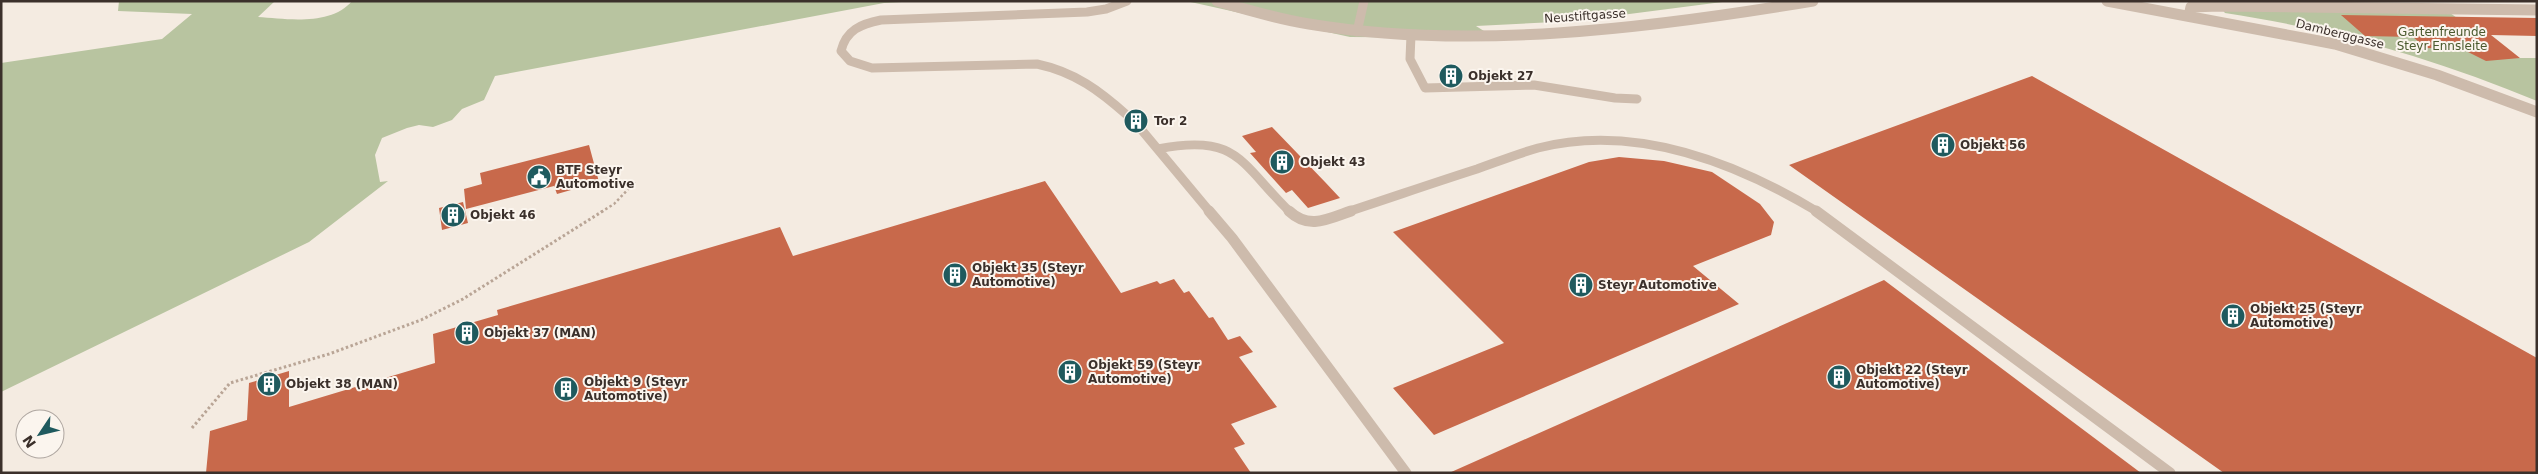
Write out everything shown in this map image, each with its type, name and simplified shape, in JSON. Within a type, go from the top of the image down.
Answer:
[{"type":"street","name":"Neustiftgasse","points":[[1216,1],[1282,19],[1357,32],[1411,36],[1520,33],[1654,23],[1812,1]]},
{"type":"street","points":[[2107,1],[2189,16],[2191,8],[2219,6],[2537,10]]},
{"type":"street","name":"Damberggasse","points":[[2189,16],[2302,37],[2367,53],[2439,75],[2537,112]]},
{"type":"lane","points":[[1127,1],[1106,9],[1087,12],[899,18],[869,23],[852,30],[845,36],[841,51],[850,61],[872,68],[1037,64],[1059,68],[1079,76],[1128,116]]},
{"type":"lane","points":[[1357,32],[1364,1]]},
{"type":"lane","points":[[1411,36],[1410,59],[1425,88],[1511,83],[1550,86],[1617,100],[1637,99]]},
{"type":"lane","points":[[1140,128],[1232,238],[1406,473]]},
{"type":"lane","points":[[1158,149],[1188,144],[1222,146],[1233,152],[1244,162],[1300,220],[1316,223],[1538,148],[1564,143],[1595,140],[1634,141],[1662,144],[1695,153],[1731,167],[1791,197],[1834,223],[1931,298],[2170,473]]},
{"type":"path","points":[[192,428],[230,383],[329,354],[421,320],[463,299],[614,204],[635,182]]},
{"type":"green space","points":[[119,1],[275,1],[258,17],[308,19],[321,18],[333,14],[343,9],[352,1],[920,1],[884,3],[495,76],[484,100],[462,109],[452,120],[433,127],[419,125],[407,128],[382,138],[375,155],[380,182],[388,181],[309,242],[1,392],[1,63],[162,39],[192,14],[118,11]]},
{"type":"green space","points":[[1186,1],[1730,1],[1575,21],[1476,26],[1495,38],[1350,37]]},
{"type":"green space","name":"Gartenfreunde Steyr Ennsleite","points":[[2220,7],[2450,13],[2514,58],[2537,58],[2537,101],[2461,72],[2383,47],[2305,28],[2225,13]]},
{"type":"building","points":[[2341,15],[2537,18],[2537,36],[2491,35],[2520,58],[2486,61],[2462,49],[2426,48],[2413,37],[2365,36]]},
{"type":"building","name":"Objekt 25 (Steyr Automotive)","points":[[2032,76],[2537,358],[2537,473],[2224,473],[1789,165]]},
{"type":"building","name":"Objekt 43","points":[[1272,127],[1340,198],[1308,208],[1292,190],[1286,193],[1250,153],[1256,152],[1242,136]]},
{"type":"building","name":"BTF Steyr Automotive","points":[[589,145],[599,182],[557,194],[554,186],[466,209],[464,189],[482,184],[480,173]]},
{"type":"building","name":"Steyr Automotive","points":[[1619,157],[1664,161],[1712,172],[1760,204],[1774,222],[1771,235],[1693,266],[1739,304],[1434,435],[1393,388],[1504,343],[1393,232],[1589,162]]},
{"type":"building","points":[[1045,181],[1121,293],[1157,281],[1160,284],[1174,279],[1184,293],[1189,291],[1209,318],[1213,317],[1228,340],[1240,336],[1253,352],[1239,357],[1277,407],[1231,424],[1245,444],[1234,448],[1251,473],[206,473],[210,431],[247,420],[249,383],[289,371],[289,407],[435,363],[433,334],[498,315],[497,310],[780,227],[793,256]]},
{"type":"building","name":"Objekt 46","points":[[463,202],[468,223],[442,230],[439,208]]},
{"type":"building","name":"Objekt 22 (Steyr Automotive)","points":[[1884,280],[2141,473],[1449,473]]},
{"type":"place","name":"Objekt 27","points":[[1451,76]]},
{"type":"place","name":"Tor 2","points":[[1136,121]]},
{"type":"place","name":"Objekt 56","points":[[1943,145]]},
{"type":"place","name":"Objekt 43","points":[[1282,162]]},
{"type":"place","name":"BTF Steyr Automotive","points":[[539,177]]},
{"type":"place","name":"Objekt 46","points":[[453,215]]},
{"type":"place","name":"Objekt 35 (Steyr Automotive)","points":[[955,275]]},
{"type":"place","name":"Steyr Automotive","points":[[1581,285]]},
{"type":"place","name":"Objekt 25 (Steyr Automotive)","points":[[2233,316]]},
{"type":"place","name":"Objekt 37 (MAN)","points":[[467,333]]},
{"type":"place","name":"Objekt 59 (Steyr Automotive)","points":[[1070,372]]},
{"type":"place","name":"Objekt 22 (Steyr Automotive)","points":[[1839,377]]},
{"type":"place","name":"Objekt 38 (MAN)","points":[[269,384]]},
{"type":"place","name":"Objekt 9 (Steyr Automotive)","points":[[566,389]]}]
